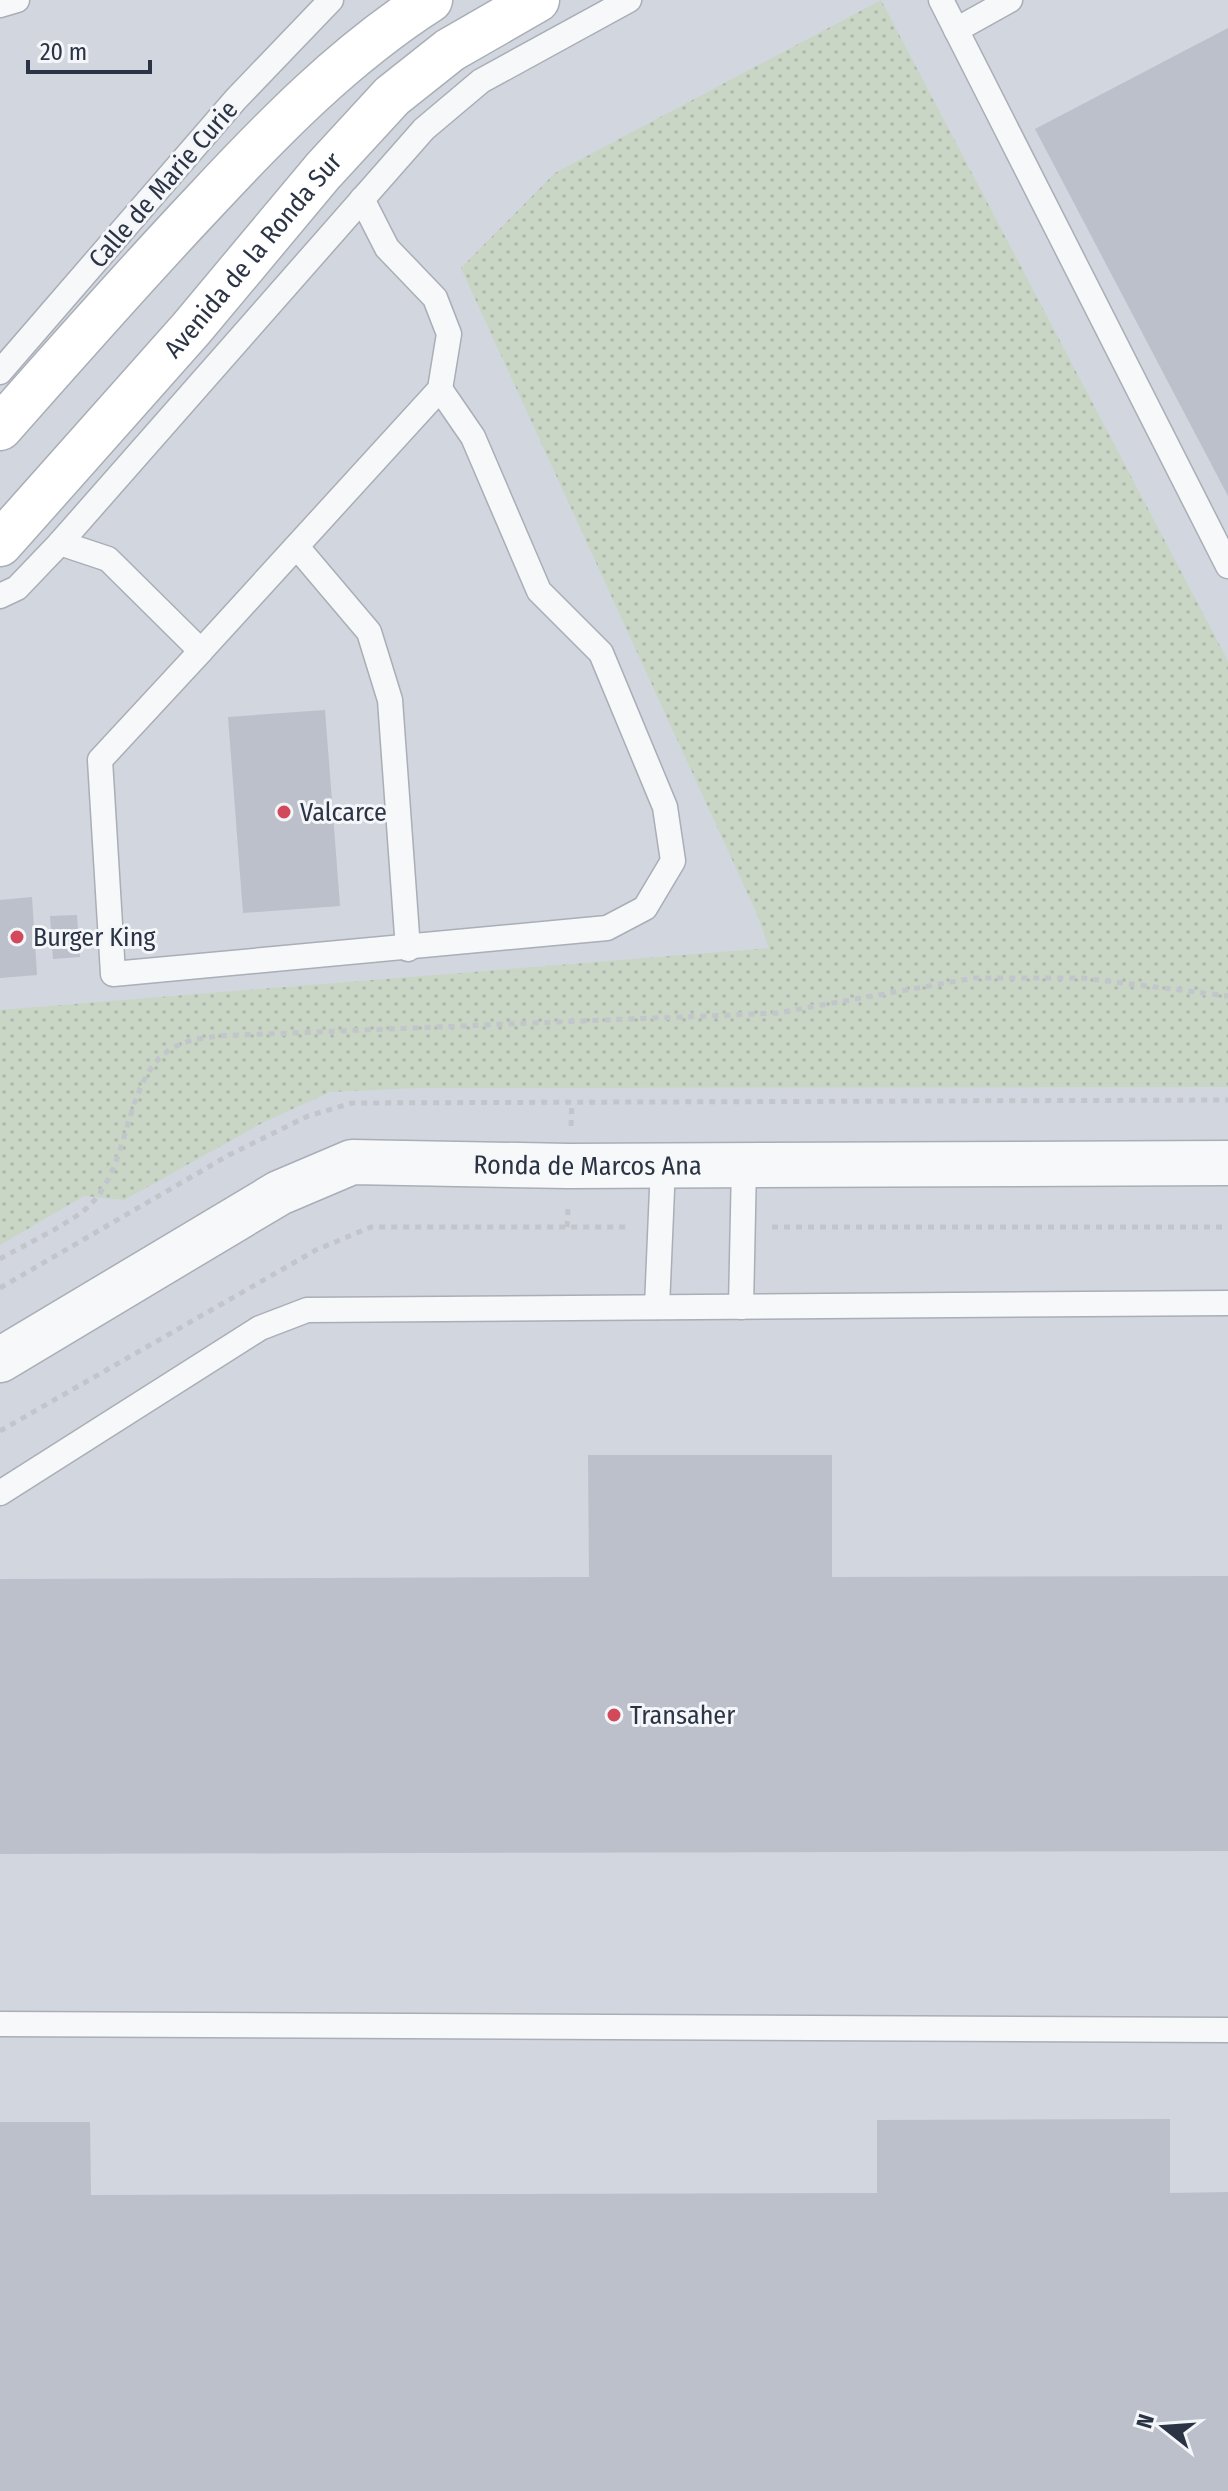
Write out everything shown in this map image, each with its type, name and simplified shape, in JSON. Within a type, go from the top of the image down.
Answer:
[{"type":"main road","points":[[0,428],[131,280],[273,128],[351,57],[430,0]]},
{"type":"main road","name":"Avenida de la Ronda Sur","points":[[0,544],[181,341],[323,171],[392,96],[450,50],[537,0]]},
{"type":"street","name":"Ronda de Marcos Ana","points":[[0,1360],[279,1193],[352,1162],[663,1166],[1228,1163]]},
{"type":"lane","points":[[0,5],[17,0]]},
{"type":"lane","name":"Calle de Marie Curie","points":[[0,372],[236,99],[331,0]]},
{"type":"lane","points":[[0,596],[17,588],[60,543],[424,129],[481,81],[629,0]]},
{"type":"lane","points":[[941,0],[1228,566]]},
{"type":"lane","points":[[956,30],[1010,0]]},
{"type":"lane","points":[[362,199],[387,248],[435,298],[449,334],[440,389],[100,760],[113,974],[408,949],[607,928],[645,908],[673,861],[665,807],[601,653],[539,591],[473,437],[440,389]]},
{"type":"lane","points":[[60,543],[108,559],[201,651]]},
{"type":"lane","points":[[297,547],[369,632],[390,700],[408,949]]},
{"type":"lane","points":[[741,1307],[744,1165]]},
{"type":"lane","points":[[657,1307],[663,1166]]},
{"type":"lane","points":[[0,1493],[260,1328],[307,1310],[1228,1303]]},
{"type":"lane","points":[[0,2024],[1228,2030]]},
{"type":"path","points":[[0,1259],[90,1206],[119,1163],[138,1088],[161,1056],[181,1043],[217,1036],[654,1021],[777,1013],[974,978],[1083,978],[1228,996]]},
{"type":"path","points":[[0,1431],[316,1250],[371,1227],[660,1227]]},
{"type":"path","points":[[743,1227],[1228,1227]]},
{"type":"shaded area","points":[[0,0],[1228,0],[1228,2491],[0,2491]]},
{"type":"green space","points":[[881,0],[1228,661],[1228,1087],[417,1088],[330,1092],[264,1122],[124,1200],[84,1196],[0,1245],[0,1010],[769,948],[757,914],[461,268],[555,173]]},
{"type":"building","points":[[1228,28],[1228,496],[1035,129]]},
{"type":"building","name":"Valcarce","points":[[325,710],[340,906],[243,913],[228,717]]},
{"type":"building","name":"Burger King","points":[[32,897],[37,975],[0,978],[0,900]]},
{"type":"building","points":[[77,915],[80,957],[53,959],[50,916]]},
{"type":"building","name":"Transaher","points":[[588,1455],[832,1455],[832,1577],[1228,1576],[1228,1851],[0,1854],[0,1579],[589,1577]]},
{"type":"building","points":[[1170,2119],[1170,2193],[1228,2192],[1228,2491],[0,2491],[0,2122],[90,2122],[91,2195],[877,2193],[877,2120]]},
{"type":"place","name":"Valcarce","points":[[284,812]]},
{"type":"place","name":"Burger King","points":[[17,937]]},
{"type":"place","name":"Transaher","points":[[614,1715]]}]
